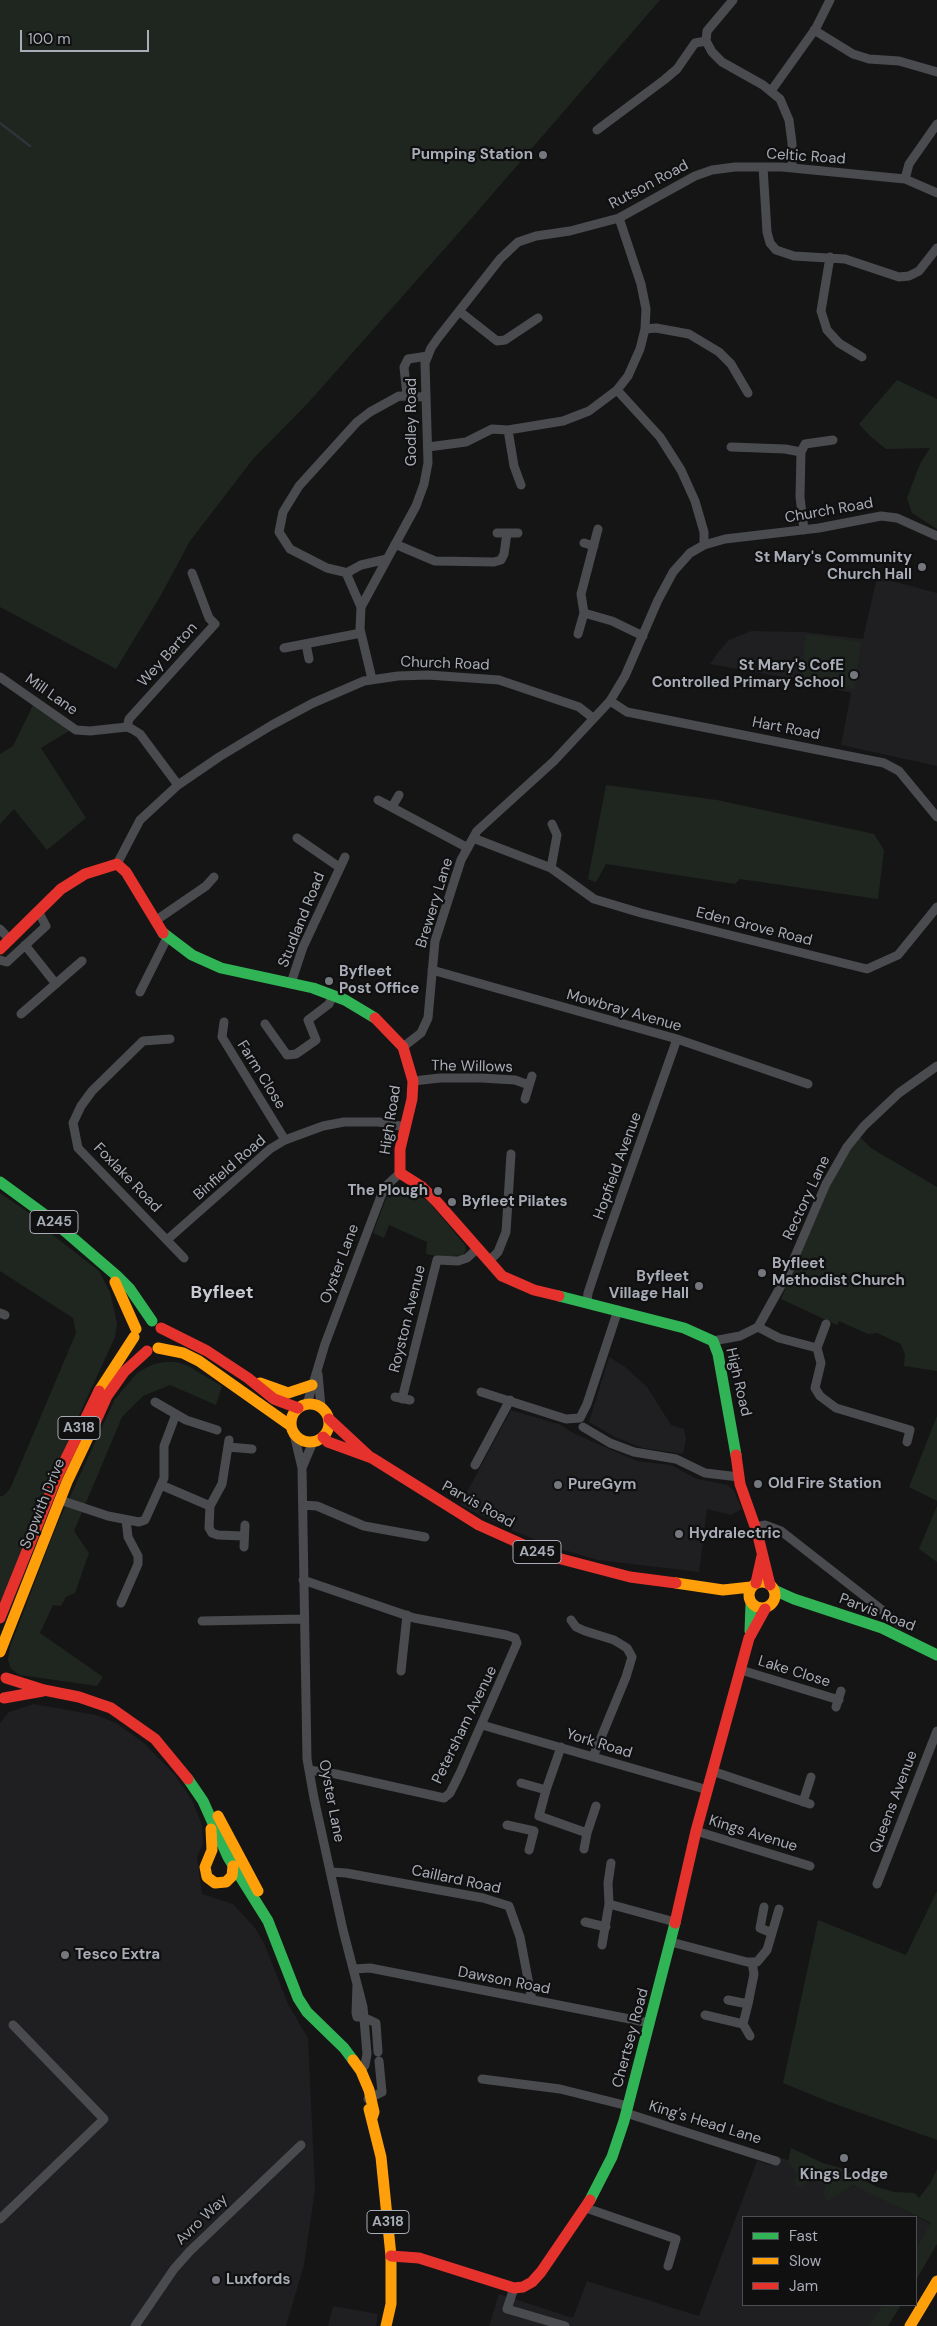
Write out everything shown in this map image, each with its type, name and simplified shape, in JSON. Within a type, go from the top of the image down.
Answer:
[{"type":"main road","points":[[0,948],[51,897],[74,880],[98,869],[117,864]]},
{"type":"main road","name":"High Road","points":[[117,864],[126,872],[154,921],[167,938],[181,948],[212,965],[291,983],[346,1000],[372,1015],[392,1033],[403,1047],[413,1081],[399,1155],[400,1172],[422,1187],[437,1202],[502,1276],[534,1290],[684,1328],[713,1341],[718,1354],[732,1423],[739,1477],[756,1527],[772,1588],[769,1606]]},
{"type":"main road","name":"A245","points":[[0,1182],[52,1220],[130,1289],[156,1324]]},
{"type":"main road","name":"A245","points":[[104,1266],[124,1296],[139,1348],[183,1353],[199,1361],[292,1430],[305,1442],[318,1440]]},
{"type":"main road","points":[[135,1333],[142,1322],[156,1324],[190,1341],[248,1378],[274,1399],[302,1406],[321,1407]]},
{"type":"main road","points":[[152,1350],[163,1341],[156,1324]]},
{"type":"main road","name":"Sopwith Drive","points":[[0,1618],[56,1479],[79,1428],[107,1375],[135,1333]]},
{"type":"main road","name":"Sopwith Drive","points":[[0,1652],[4,1636],[60,1500],[107,1396],[124,1372],[152,1350]]},
{"type":"main road","points":[[248,1378],[288,1393],[312,1385]]},
{"type":"main road","points":[[292,1430],[293,1413],[302,1406]]},
{"type":"main road","name":"A245","points":[[321,1407],[329,1419]]},
{"type":"main road","points":[[318,1440],[330,1426],[329,1419]]},
{"type":"main road","name":"Parvis Road","points":[[329,1419],[372,1458],[479,1525],[546,1555],[630,1577],[723,1590],[752,1593],[763,1582],[804,1602],[882,1628],[937,1656]]},
{"type":"main road","name":"Parvis Road","points":[[318,1440],[372,1458]]},
{"type":"main road","name":"High Road","points":[[752,1593],[763,1553]]},
{"type":"main road","points":[[752,1593],[757,1608],[769,1606]]},
{"type":"main road","name":"Chertsey Road","points":[[514,2288],[527,2286],[541,2272],[586,2208],[612,2157],[627,2110],[650,2024],[696,1831],[749,1638],[752,1593]]},
{"type":"main road","name":"Parvis Road","points":[[769,1606],[804,1602]]},
{"type":"main road","name":"Chertsey Road","points":[[749,1638],[769,1606]]},
{"type":"main road","name":"A318","points":[[3,1673],[44,1690],[95,1702],[110,1708],[134,1722],[169,1754],[191,1781],[203,1801],[230,1862],[268,1921],[298,1998],[356,2076],[368,2099]]},
{"type":"main road","name":"A318","points":[[2,1700],[7,1685],[3,1673]]},
{"type":"main road","name":"A318","points":[[2,1700],[44,1690]]},
{"type":"main road","name":"A318","points":[[203,1801],[219,1817],[248,1870],[265,1905],[268,1921]]},
{"type":"main road","name":"A318","points":[[209,1816],[213,1836],[209,1858],[205,1867],[207,1877],[215,1883],[226,1882],[249,1896],[260,1908]]},
{"type":"main road","points":[[209,1858],[221,1854],[230,1862],[232,1876],[226,1882]]},
{"type":"main road","name":"A318","points":[[323,2030],[344,2048],[361,2071],[368,2099],[384,2178],[391,2256],[390,2304],[386,2326]]},
{"type":"main road","points":[[391,2256],[418,2258],[514,2288]]},
{"type":"main road","points":[[910,2326],[937,2280]]},
{"type":"street","points":[[733,0],[707,31],[706,41],[712,52],[722,62],[771,91],[780,99],[789,120],[792,143],[792,168]]},
{"type":"street","points":[[771,91],[814,30],[830,0]]},
{"type":"street","points":[[814,30],[853,54],[869,59],[899,61],[937,72]]},
{"type":"street","points":[[597,130],[664,80],[676,69],[695,43],[706,41]]},
{"type":"street","points":[[905,179],[909,164],[937,124]]},
{"type":"street","points":[[763,167],[767,232],[770,243],[776,250],[794,256],[845,259],[891,275],[909,276],[919,271],[937,248]]},
{"type":"street","name":"Celtic Road","points":[[704,172],[763,167],[792,168],[905,179],[937,193]]},
{"type":"street","name":"Rutson Road","points":[[548,234],[619,218],[704,172]]},
{"type":"street","points":[[428,447],[466,442],[492,429],[508,430],[563,421],[589,411],[617,390],[628,376],[640,348],[645,329],[646,310],[641,284],[619,218]]},
{"type":"street","name":"Godley Road","points":[[372,679],[359,621],[362,607],[416,506],[424,484],[428,463],[425,363],[431,348],[500,260],[518,242],[548,234]]},
{"type":"street","points":[[830,257],[821,311],[827,330],[839,343],[862,357]]},
{"type":"street","points":[[459,310],[497,341],[505,340],[531,319]]},
{"type":"street","points":[[645,329],[656,328],[688,334],[719,352],[731,364],[748,393]]},
{"type":"street","points":[[407,396],[404,367],[408,359],[428,356]]},
{"type":"street","points":[[617,390],[660,437],[681,470],[695,501],[704,532],[704,545]]},
{"type":"street","points":[[387,559],[361,566],[348,573],[327,568],[290,549],[279,532],[280,520],[299,486],[357,422],[382,404],[399,396],[426,397]]},
{"type":"street","points":[[508,430],[514,466],[521,485]]},
{"type":"street","points":[[804,530],[800,497],[801,452],[805,444],[833,440]]},
{"type":"street","points":[[730,447],[785,448],[801,452]]},
{"type":"street","name":"Church Road","points":[[117,864],[136,825],[178,785],[219,757],[305,707],[335,692],[372,679],[428,675],[499,680],[579,707],[593,718],[610,701],[625,676],[642,636],[674,572],[690,553],[704,545],[725,539],[804,530],[881,516],[897,518],[937,536]]},
{"type":"street","points":[[578,634],[584,614],[581,594],[598,529]]},
{"type":"street","points":[[497,533],[518,533]]},
{"type":"street","points":[[395,544],[435,562],[494,562],[501,560],[504,554],[507,533]]},
{"type":"street","points":[[584,543],[594,546]]},
{"type":"street","name":"Wey Barton","points":[[127,727],[129,719],[215,624],[209,618],[192,573]]},
{"type":"street","points":[[348,573],[346,575],[352,590],[362,607]]},
{"type":"street","points":[[584,614],[612,621],[642,636]]},
{"type":"street","points":[[284,648],[361,633]]},
{"type":"street","points":[[306,644],[309,659]]},
{"type":"street","name":"Mill Lane","points":[[0,677],[76,730],[90,731],[127,727]]},
{"type":"street","name":"Hart Road","points":[[610,701],[627,712],[884,763],[899,771],[937,817]]},
{"type":"street","name":"Brewery Lane","points":[[403,1047],[417,1038],[425,1028],[428,1018],[435,941],[461,860],[473,838],[492,816],[554,761],[593,718]]},
{"type":"street","points":[[127,727],[140,734],[178,785]]},
{"type":"street","points":[[392,807],[399,795]]},
{"type":"street","points":[[378,800],[468,848]]},
{"type":"street","points":[[551,868],[557,835],[552,824]]},
{"type":"street","name":"Studland Road","points":[[297,838],[339,867]]},
{"type":"street","name":"Eden Grove Road","points":[[473,838],[551,868],[594,899],[641,913],[867,968],[898,955],[937,906],[928,900]]},
{"type":"street","name":"Studland Road","points":[[291,983],[303,947],[345,857]]},
{"type":"street","points":[[154,921],[206,886],[214,877]]},
{"type":"street","points":[[0,960],[7,962],[46,926],[38,911]]},
{"type":"street","points":[[0,929],[10,940]]},
{"type":"street","points":[[140,992],[167,938]]},
{"type":"street","points":[[25,945],[56,984]]},
{"type":"street","points":[[21,1014],[82,961]]},
{"type":"street","name":"Mowbray Avenue","points":[[432,970],[677,1039],[808,1084]]},
{"type":"street","points":[[265,1024],[287,1055],[296,1054],[316,1040],[308,1020],[329,1004],[333,995]]},
{"type":"street","name":"Farm Close","points":[[224,1022],[222,1037],[285,1140]]},
{"type":"street","name":"Foxlake Road","points":[[170,1039],[144,1042],[92,1091],[81,1106],[74,1123],[78,1148],[168,1239],[184,1258]]},
{"type":"street","name":"Hopfield Avenue","points":[[587,1304],[588,1293],[605,1242],[677,1039]]},
{"type":"street","name":"Rectory Lane","points":[[758,1327],[787,1275],[826,1184],[847,1146],[864,1126],[899,1092],[937,1066]]},
{"type":"street","name":"The Willows","points":[[525,1099],[532,1076]]},
{"type":"street","name":"The Willows","points":[[413,1081],[440,1078],[481,1078],[515,1080],[529,1085]]},
{"type":"street","name":"Binfield Road","points":[[168,1239],[270,1148],[285,1140],[323,1126],[344,1122],[379,1122],[405,1127]]},
{"type":"street","points":[[489,1261],[498,1252],[506,1232],[511,1154]]},
{"type":"street","points":[[500,1167],[510,1167]]},
{"type":"street","name":"Oyster Lane","points":[[302,1406],[312,1385],[381,1196],[387,1185],[400,1172]]},
{"type":"street","name":"Royston Avenue","points":[[402,1399],[438,1260],[458,1261],[467,1258],[478,1248]]},
{"type":"street","points":[[482,1392],[566,1418],[580,1418],[587,1404],[618,1310]]},
{"type":"street","points":[[826,1324],[817,1348],[820,1363],[815,1388],[820,1396],[836,1408],[910,1430],[907,1442]]},
{"type":"street","points":[[713,1341],[750,1333],[758,1327],[779,1338],[817,1348]]},
{"type":"street","name":"Oyster Lane","points":[[317,1371],[321,1407]]},
{"type":"street","points":[[475,1465],[510,1400]]},
{"type":"street","points":[[155,1402],[176,1414],[217,1430]]},
{"type":"street","points":[[60,1500],[126,1520],[138,1522],[145,1520],[164,1478],[164,1446],[176,1414]]},
{"type":"street","points":[[583,1427],[610,1442],[634,1452],[676,1458],[705,1473],[739,1477]]},
{"type":"street","name":"Oyster Lane","points":[[292,1430],[302,1468],[305,1729],[309,1770],[357,1985],[361,1992],[367,2054],[365,2065],[361,2071]]},
{"type":"street","name":"Oyster Lane","points":[[302,1468],[318,1440]]},
{"type":"street","points":[[244,1536],[218,1535],[212,1532],[209,1528],[210,1506],[222,1484],[228,1444],[252,1449]]},
{"type":"street","points":[[161,1485],[210,1506]]},
{"type":"street","points":[[303,1505],[317,1506],[364,1526],[425,1537]]},
{"type":"street","points":[[121,1603],[138,1564],[138,1556],[128,1538],[126,1520]]},
{"type":"street","points":[[244,1547],[245,1525]]},
{"type":"street","points":[[756,1527],[765,1525],[781,1531],[900,1624]]},
{"type":"street","name":"Petersham Avenue","points":[[303,1580],[407,1615],[488,1630],[515,1638],[518,1643],[450,1794],[444,1798],[336,1774],[309,1770]]},
{"type":"street","points":[[401,1671],[407,1615]]},
{"type":"street","points":[[202,1621],[303,1619]]},
{"type":"street","points":[[571,1620],[576,1627],[614,1640],[627,1648],[632,1657],[626,1677],[592,1757]]},
{"type":"street","name":"Lake Close","points":[[741,1670],[839,1699]]},
{"type":"street","name":"York Road","points":[[482,1725],[708,1790]]},
{"type":"street","name":"Queens Avenue","points":[[878,1884],[937,1731]]},
{"type":"street","points":[[529,1850],[546,1790],[561,1747]]},
{"type":"street","points":[[712,1771],[807,1803],[811,1777]]},
{"type":"street","points":[[521,1783],[546,1790]]},
{"type":"street","points":[[584,1849],[596,1806]]},
{"type":"street","points":[[539,1816],[588,1833]]},
{"type":"street","points":[[507,1825],[534,1831]]},
{"type":"street","name":"Kings Avenue","points":[[696,1831],[803,1867]]},
{"type":"street","points":[[602,1945],[609,1904],[608,1883],[611,1863]]},
{"type":"street","name":"Caillard Road","points":[[331,1872],[346,1873],[465,1895],[500,1902],[509,1906],[520,1936],[532,2000]]},
{"type":"street","points":[[609,1904],[675,1922]]},
{"type":"street","points":[[764,1907],[760,1928],[772,1933]]},
{"type":"street","points":[[671,1942],[752,1963],[758,1962],[767,1950],[779,1909]]},
{"type":"street","points":[[585,1922],[606,1927]]},
{"type":"street","points":[[750,2036],[743,2024],[754,1974],[752,1963]]},
{"type":"street","name":"Dawson Road","points":[[354,1969],[370,1968],[650,2024]]},
{"type":"street","points":[[728,2000],[748,2004]]},
{"type":"street","points":[[705,2015],[743,2024]]},
{"type":"street","points":[[363,2017],[376,2023],[382,2092],[368,2099]]},
{"type":"street","points":[[0,2219],[104,2119],[13,2025]]},
{"type":"street","name":"King's Head Lane","points":[[482,2080],[560,2089],[776,2161]]},
{"type":"street","name":"Avro Way","points":[[135,2326],[170,2274],[190,2251],[301,2145]]},
{"type":"street","points":[[586,2208],[676,2239],[668,2266]]},
{"type":"street","points":[[514,2288],[507,2309],[565,2326]]},
{"type":"shaded area","points":[[0,0],[660,0],[470,220],[308,403],[253,459],[190,541],[161,595],[116,669],[0,607]]},
{"type":"shaded area","points":[[897,380],[937,399],[937,529],[912,513],[907,498],[920,464],[930,448],[886,449],[859,424]]},
{"type":"shaded area","name":"St Mary's CofE Controlled Primary School","points":[[877,577],[937,593],[937,766],[841,745],[851,693],[799,680],[710,664],[729,640],[751,631],[804,632],[863,639]]},
{"type":"shaded area","points":[[806,634],[861,642],[854,689],[801,676]]},
{"type":"shaded area","points":[[34,703],[69,731],[41,748],[86,818],[47,850],[14,809],[0,824],[0,754],[13,746]]},
{"type":"shaded area","points":[[606,785],[717,800],[874,834],[884,850],[878,899],[740,879],[735,884],[606,864],[596,882],[588,879]]},
{"type":"shaded area","points":[[859,1136],[871,1148],[937,1187],[937,1371],[904,1366],[905,1355],[901,1344],[877,1333],[868,1334],[839,1321],[837,1325],[781,1299],[836,1173]]},
{"type":"shaded area","points":[[397,1189],[406,1189],[428,1201],[465,1245],[466,1250],[463,1255],[441,1257],[426,1254],[427,1242],[389,1225],[384,1238],[373,1233],[388,1193]]},
{"type":"shaded area","points":[[0,1193],[28,1212],[44,1228],[99,1271],[110,1292],[117,1323],[115,1337],[76,1422],[0,1610],[0,1496],[3,1496],[10,1489],[76,1333],[73,1318],[0,1271]]},
{"type":"shaded area","points":[[609,1357],[624,1366],[647,1387],[671,1425],[684,1429],[686,1439],[683,1454],[643,1448],[615,1437],[589,1422]]},
{"type":"shaded area","points":[[176,1362],[188,1366],[222,1386],[216,1405],[170,1385],[143,1396],[122,1417],[74,1531],[89,1553],[75,1593],[66,1597],[61,1606],[53,1605],[40,1633],[103,1677],[97,1686],[20,1675],[11,1669],[8,1660],[10,1647],[56,1527],[115,1399],[138,1372],[154,1364]]},
{"type":"shaded area","points":[[511,1410],[561,1425],[573,1433],[637,1461],[671,1465],[697,1479],[728,1485],[734,1491],[742,1509],[731,1515],[707,1509],[699,1572],[598,1560],[553,1547],[509,1529],[460,1505]]},
{"type":"shaded area","points":[[937,1416],[937,1501],[909,1487]]},
{"type":"shaded area","points":[[937,1506],[937,1562],[919,1549]]},
{"type":"shaded area","points":[[34,1704],[96,1715],[116,1723],[144,1743],[174,1774],[192,1800],[202,1825],[203,1844],[197,1857],[202,1894],[233,1904],[255,1928],[264,1943],[288,2004],[308,2038],[315,2189],[304,2265],[286,2326],[0,2326],[0,1723],[9,1712]]},
{"type":"shaded area","points":[[937,1891],[937,2140],[827,2101],[783,2083],[818,1920],[906,1955]]},
{"type":"shaded area","points":[[791,2148],[823,2163],[840,2168],[877,2187],[894,2192],[915,2193],[919,2198],[931,2182],[937,2169],[937,2244],[917,2278],[917,2247],[931,2223],[853,2185],[827,2201],[824,2194],[825,2185],[811,2179],[801,2188],[794,2185],[797,2173],[788,2162]]},
{"type":"shaded area","points":[[777,2156],[872,2193],[916,2216],[742,2216],[742,2306],[881,2306],[868,2326],[489,2326],[499,2294],[573,2318],[587,2281],[699,2316],[757,2161],[771,2165]]},
{"type":"shaded area","points":[[917,2217],[931,2224],[917,2247]]},
{"type":"shaded area","points":[[333,2306],[378,2314],[376,2326],[328,2326]]},
{"type":"shaded area","points":[[881,2306],[900,2306],[888,2326],[868,2326]]},
{"type":"waterway","points":[[0,123],[30,146]]},
{"type":"traffic: fast","points":[[163,933],[192,955],[221,968],[313,988],[345,1000],[375,1018]]},
{"type":"traffic: fast","points":[[0,1182],[52,1220],[117,1276],[130,1289],[152,1321]]},
{"type":"traffic: fast","points":[[559,1296],[684,1328],[713,1341],[718,1354],[736,1455]]},
{"type":"traffic: fast","points":[[774,1590],[794,1599],[882,1628],[937,1655]]},
{"type":"traffic: fast","points":[[750,1631],[751,1604]]},
{"type":"traffic: fast","points":[[188,1779],[203,1801],[228,1857],[268,1921],[298,1998],[307,2012],[344,2048],[353,2060]]},
{"type":"traffic: fast","points":[[590,2200],[612,2157],[624,2121],[675,1923]]},
{"type":"traffic: slow","points":[[115,1282],[136,1329]]},
{"type":"traffic: slow","points":[[99,1391],[134,1337]]},
{"type":"traffic: slow","points":[[158,1348],[183,1353],[199,1361],[291,1426]]},
{"type":"traffic: slow","points":[[260,1383],[288,1393],[312,1385]]},
{"type":"traffic: slow","points":[[310,1404],[324,1409],[329,1423],[324,1437],[310,1442],[296,1437],[291,1423],[296,1409],[310,1404]]},
{"type":"traffic: slow","points":[[0,1652],[67,1482],[94,1425]]},
{"type":"traffic: slow","points":[[762,1582],[771,1586],[775,1595],[771,1604],[762,1608],[753,1604],[749,1595],[753,1586],[762,1582]]},
{"type":"traffic: slow","points":[[676,1583],[723,1590],[751,1587]]},
{"type":"traffic: slow","points":[[218,1816],[258,1891]]},
{"type":"traffic: slow","points":[[211,1829],[212,1850],[205,1867],[207,1877],[215,1883],[226,1882],[232,1876],[233,1866]]},
{"type":"traffic: slow","points":[[353,2060],[361,2071],[369,2090],[374,2112],[372,2118]]},
{"type":"traffic: slow","points":[[369,2109],[381,2157],[391,2256],[391,2304],[386,2326]]},
{"type":"traffic: slow","points":[[910,2326],[937,2281]]},
{"type":"traffic: jam","points":[[0,949],[61,889],[85,874],[117,864],[126,872],[163,933]]},
{"type":"traffic: jam","points":[[375,1018],[403,1047],[413,1081],[412,1099],[400,1149],[400,1173],[422,1187],[437,1202],[502,1276],[534,1290],[559,1296]]},
{"type":"traffic: jam","points":[[161,1328],[207,1351],[248,1378],[274,1399],[298,1408]]},
{"type":"traffic: jam","points":[[94,1425],[107,1396],[124,1372],[147,1351]]},
{"type":"traffic: jam","points":[[0,1618],[56,1479],[99,1391]]},
{"type":"traffic: jam","points":[[329,1419],[371,1458]]},
{"type":"traffic: jam","points":[[323,1437],[328,1442],[372,1458],[479,1525],[546,1555],[630,1577],[676,1583]]},
{"type":"traffic: jam","points":[[736,1455],[740,1484],[757,1532],[770,1585]]},
{"type":"traffic: jam","points":[[756,1583],[762,1556]]},
{"type":"traffic: jam","points":[[675,1923],[696,1831],[749,1638],[765,1609]]},
{"type":"traffic: jam","points":[[6,1678],[44,1690],[79,1697],[111,1708],[155,1739],[188,1779]]},
{"type":"traffic: jam","points":[[4,1698],[43,1691]]},
{"type":"traffic: jam","points":[[391,2256],[419,2258],[514,2288],[523,2287],[532,2282],[541,2272],[590,2200]]},
{"type":"place","name":"Pumping Station","points":[[543,155]]},
{"type":"place","name":"St Mary's Community Church Hall","points":[[922,567]]},
{"type":"place","name":"St Mary's CofE Controlled Primary School","points":[[854,675]]},
{"type":"place","name":"Byfleet Post Office","points":[[329,981]]},
{"type":"place","name":"The Plough","points":[[438,1191]]},
{"type":"place","name":"Byfleet Pilates","points":[[452,1202]]},
{"type":"place","name":"Byfleet Methodist Church","points":[[762,1273]]},
{"type":"place","name":"Byfleet Village Hall","points":[[699,1286]]},
{"type":"place","name":"Old Fire Station","points":[[758,1484]]},
{"type":"place","name":"PureGym","points":[[558,1485]]},
{"type":"place","name":"Hydralectric","points":[[679,1534]]},
{"type":"place","name":"Tesco Extra","points":[[65,1955]]},
{"type":"place","name":"Kings Lodge","points":[[844,2158]]},
{"type":"place","name":"Luxfords","points":[[216,2280]]},
{"type":"district","name":"Byfleet","points":[[222,1293]]}]
